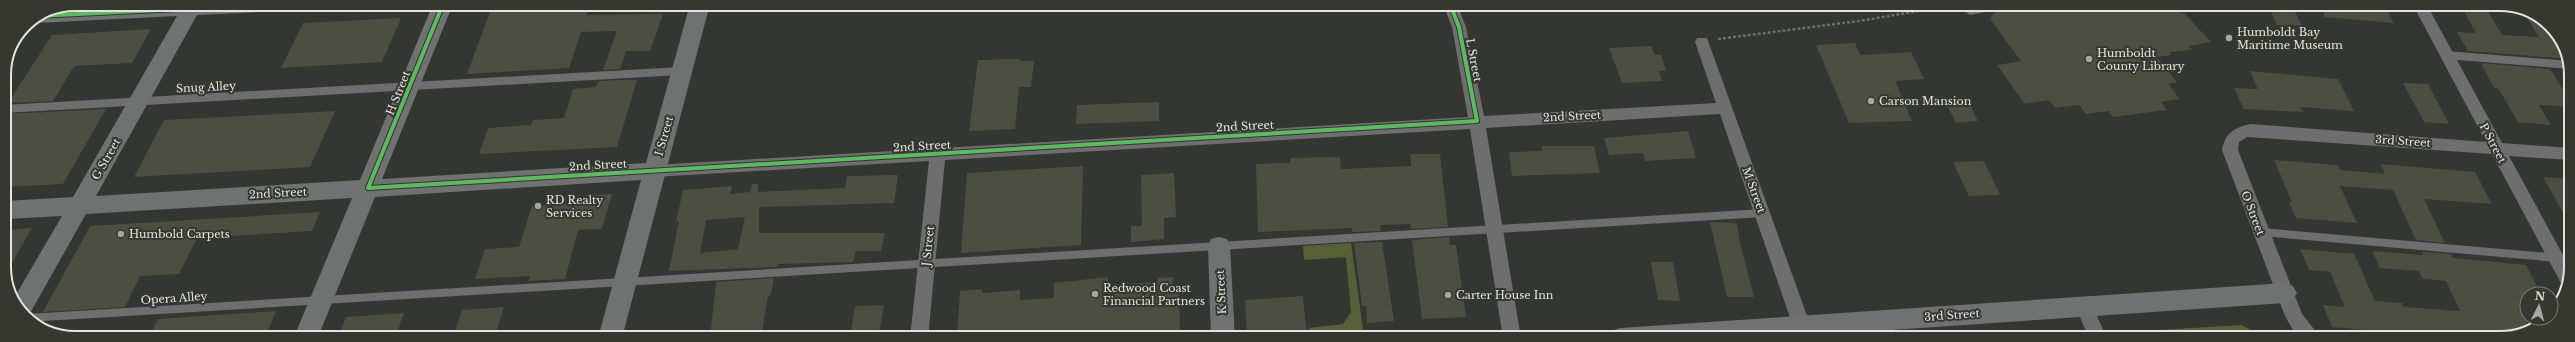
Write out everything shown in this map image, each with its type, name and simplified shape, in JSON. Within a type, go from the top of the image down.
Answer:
[{"type":"street","points":[[53,15],[147,11]]},
{"type":"street","name":"G Street","points":[[23,304],[190,11]]},
{"type":"street","name":"H Street","points":[[309,331],[440,11]]},
{"type":"street","name":"I Street","points":[[612,331],[698,11]]},
{"type":"street","name":"L Street","points":[[1453,11],[1459,27],[1477,121],[1493,228],[1511,331]]},
{"type":"street","name":"P Street","points":[[2423,11],[2496,148],[2563,258]]},
{"type":"street","name":"M Street","points":[[1702,42],[1804,331]]},
{"type":"street","name":"2nd Street","points":[[11,210],[1477,121],[1724,108]]},
{"type":"street","name":"3rd Street","points":[[2237,134],[2251,130],[2564,154]]},
{"type":"street","name":"O Street","points":[[2237,134],[2231,143],[2230,150],[2284,293],[2299,326],[2304,331]]},
{"type":"street","name":"J Street","points":[[920,331],[938,154]]},
{"type":"street","name":"K Street","points":[[1219,246],[1224,331]]},
{"type":"street","name":"3rd Street","points":[[1815,331],[2084,306],[2284,293]]},
{"type":"street","points":[[2084,306],[2095,331]]},
{"type":"lane","points":[[2446,55],[2563,64]]},
{"type":"lane","name":"Snug Alley","points":[[11,109],[409,88],[682,71]]},
{"type":"lane","name":"Opera Alley","points":[[35,317],[1493,228],[1762,213]]},
{"type":"lane","points":[[2260,232],[2563,258]]},
{"type":"path","points":[[1702,42],[1859,21],[1920,11]]},
{"type":"green space","points":[[1351,243],[1363,331],[1309,331],[1309,328],[1343,324],[1351,312],[1346,257],[1304,260],[1303,246]]},
{"type":"green space","points":[[2241,325],[2253,331],[2142,331]]},
{"type":"building","points":[[588,11],[586,15],[663,14],[650,51],[626,51],[620,69],[603,70],[617,31],[581,32],[569,68],[467,74],[490,12]]},
{"type":"building","name":"Humboldt County Library","points":[[2177,11],[2185,14],[2211,42],[2189,46],[2192,50],[2169,52],[2171,55],[2157,57],[2177,82],[2169,84],[2179,99],[2161,102],[2167,110],[2113,117],[2109,111],[2086,114],[2079,105],[2055,108],[2049,100],[2025,104],[1997,65],[2021,61],[1990,19],[1994,12]]},
{"type":"building","points":[[2271,11],[2295,11],[2302,26],[2277,25]]},
{"type":"building","points":[[2324,11],[2387,11],[2394,23],[2324,17]]},
{"type":"building","points":[[2463,11],[2488,11],[2502,35],[2539,37],[2527,17],[2539,24],[2551,36],[2562,58],[2468,51],[2457,32],[2476,33]]},
{"type":"building","points":[[401,18],[382,62],[281,68],[303,23]]},
{"type":"building","points":[[151,29],[132,63],[74,66],[53,101],[11,103],[11,98],[52,35]]},
{"type":"building","name":"Carson Mansion","points":[[1855,43],[1860,55],[1911,52],[1924,79],[1895,81],[1912,121],[1849,123],[1816,45]]},
{"type":"building","points":[[1651,46],[1655,55],[1661,55],[1666,71],[1659,71],[1662,81],[1622,83],[1609,48]]},
{"type":"building","points":[[1020,59],[1020,61],[1034,61],[1031,87],[1019,87],[1015,129],[969,131],[978,60]]},
{"type":"building","points":[[2481,63],[2550,69],[2564,91],[2564,107],[2539,105],[2551,125],[2518,122],[2498,88],[2494,88]]},
{"type":"building","points":[[2250,71],[2338,79],[2354,111],[2301,107],[2303,112],[2244,109],[2234,88],[2258,89]]},
{"type":"building","points":[[637,80],[617,147],[479,154],[488,128],[531,125],[533,120],[564,118],[573,89],[596,87],[599,81]]},
{"type":"building","points":[[2403,83],[2428,84],[2449,124],[2424,122]]},
{"type":"building","points":[[1967,99],[1978,121],[1956,123],[1944,100]]},
{"type":"building","points":[[1159,102],[1159,121],[1076,124],[1077,105]]},
{"type":"building","points":[[106,109],[63,184],[11,187],[11,114]]},
{"type":"building","points":[[335,111],[310,167],[134,177],[164,120]]},
{"type":"building","points":[[1688,131],[1696,158],[1645,161],[1643,153],[1609,155],[1604,138]]},
{"type":"building","points":[[1542,146],[1594,146],[1600,173],[1512,176],[1509,152],[1542,151]]},
{"type":"building","points":[[1410,154],[1440,154],[1448,227],[1411,229],[1410,224],[1380,225],[1381,231],[1352,232],[1352,228],[1258,232],[1256,164],[1290,163],[1290,158],[1340,157],[1341,169],[1411,166]]},
{"type":"building","points":[[2274,160],[2337,165],[2340,170],[2385,174],[2381,164],[2475,172],[2492,204],[2424,199],[2445,243],[2416,240],[2393,190],[2340,186],[2357,223],[2296,218],[2289,202],[2292,202]]},
{"type":"building","points":[[1984,161],[2000,195],[1969,196],[1953,162]]},
{"type":"building","points":[[1083,166],[1081,245],[961,253],[967,173]]},
{"type":"building","points":[[1174,173],[1176,217],[1164,218],[1164,239],[1131,242],[1131,226],[1142,226],[1141,175]]},
{"type":"building","points":[[898,175],[894,203],[759,207],[759,233],[885,233],[881,251],[856,251],[853,262],[778,264],[777,267],[669,271],[679,221],[676,222],[683,190],[732,186],[730,194],[750,192],[752,184],[758,184],[758,192],[845,188],[847,176]],"holes":[[[745,217],[738,249],[700,253],[706,220]]]},
{"type":"building","points":[[2543,177],[2564,179],[2564,214]]},
{"type":"building","points":[[612,194],[602,229],[578,230],[565,279],[528,281],[530,276],[475,279],[485,249],[519,247],[532,206],[591,202],[593,195]]},
{"type":"building","points":[[320,212],[312,231],[197,238],[179,274],[140,276],[125,307],[43,312],[90,226]]},
{"type":"building","points":[[1710,222],[1737,223],[1740,243],[1754,297],[1727,297]]},
{"type":"building","points":[[32,228],[11,264],[11,230]]},
{"type":"building","name":"Carter House Inn","points":[[1449,237],[1450,245],[1456,245],[1466,317],[1422,319],[1412,240]]},
{"type":"building","points":[[1382,242],[1394,321],[1367,323],[1366,306],[1362,306],[1354,243]]},
{"type":"building","points":[[2300,249],[2354,254],[2375,301],[2402,303],[2404,307],[2460,311],[2446,281],[2423,279],[2419,271],[2380,268],[2372,251],[2423,255],[2422,252],[2451,254],[2453,258],[2526,265],[2537,286],[2519,286],[2519,326],[2524,326],[2512,330],[2375,331],[2332,327],[2323,305],[2345,307],[2330,272],[2309,270]]},
{"type":"building","points":[[1651,262],[1673,262],[1680,301],[1658,300]]},
{"type":"building","points":[[1108,277],[1108,285],[1158,282],[1158,278],[1173,277],[1173,292],[1179,292],[1180,330],[957,331],[960,291],[982,289],[982,293],[1020,290],[1020,300],[1054,298],[1054,283]]},
{"type":"building","points":[[774,278],[771,295],[768,296],[762,331],[711,331],[716,282]]},
{"type":"building","points":[[1303,296],[1306,331],[1247,331],[1245,300]]},
{"type":"building","points":[[884,305],[879,331],[851,331],[855,306]]},
{"type":"building","points":[[504,307],[496,331],[455,331],[462,310]]},
{"type":"building","points":[[276,311],[268,331],[152,331],[158,319]]},
{"type":"building","points":[[404,313],[398,331],[340,331],[346,317]]},
{"type":"cycle path","points":[[53,15],[139,11]]},
{"type":"cycle path","points":[[440,11],[368,188],[1477,121],[1459,27],[1453,11]]},
{"type":"place","name":"Humboldt Bay Maritime Museum","points":[[2229,38]]},
{"type":"place","name":"Humboldt County Library","points":[[2089,59]]},
{"type":"place","name":"Carson Mansion","points":[[1871,101]]},
{"type":"place","name":"RD Realty Services","points":[[538,206]]},
{"type":"place","name":"Humbold Carpets","points":[[121,234]]},
{"type":"place","name":"Redwood Coast Financial Partners","points":[[1095,294]]},
{"type":"place","name":"Carter House Inn","points":[[1448,295]]}]
